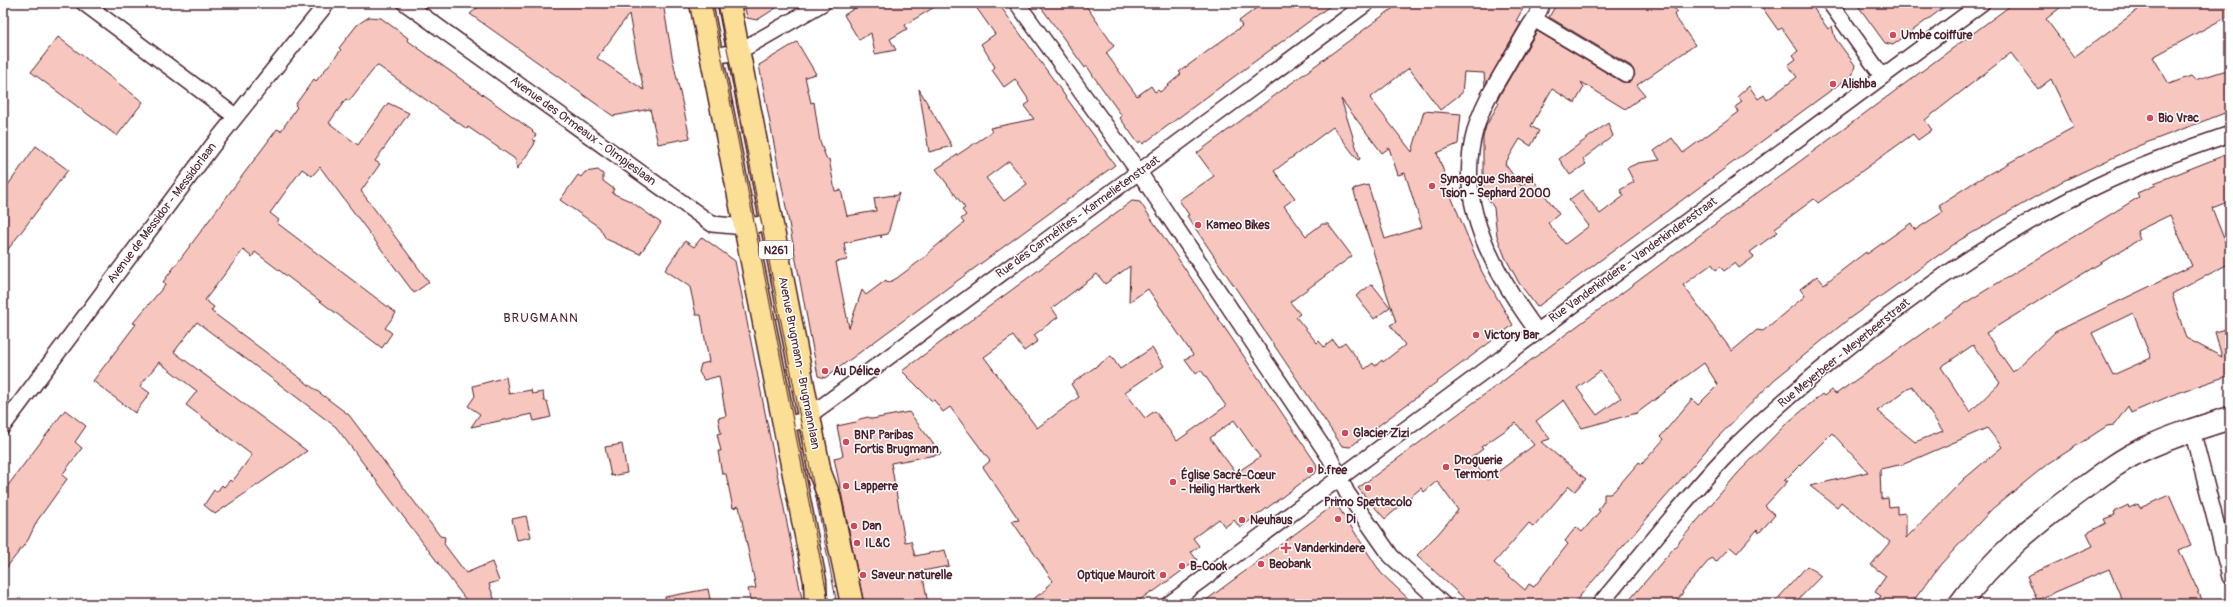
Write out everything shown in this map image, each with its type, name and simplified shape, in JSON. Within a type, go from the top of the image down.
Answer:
[{"type":"main road","name":"N261","points":[[701,3],[815,581],[816,604]]},
{"type":"main road","name":"Avenue Brugmann - Brugmannlaan","points":[[729,3],[770,222],[810,414],[820,473],[829,496],[852,604]]},
{"type":"street","points":[[84,3],[235,116]]},
{"type":"street","name":"Avenue de Messidor - Messidorlaan","points":[[3,426],[235,116],[327,3]]},
{"type":"street","name":"Avenue des Ormeaux - Olmpjeslaan","points":[[405,3],[712,224],[745,227],[770,222]]},
{"type":"street","points":[[712,56],[738,52],[823,3]]},
{"type":"street","points":[[1017,3],[1139,172],[1330,458],[1347,493],[1391,556],[1443,604]]},
{"type":"street","name":"Rue des Carmélites - Karmelietenstraat","points":[[785,425],[801,421],[1367,3]]},
{"type":"street","points":[[1537,331],[1501,276],[1486,249],[1476,223],[1468,181],[1474,128],[1490,93],[1542,3]]},
{"type":"street","points":[[1830,3],[1882,76]]},
{"type":"street","name":"Rue Vanderkindere - Vanderkinderestraat","points":[[1169,604],[1982,3]]},
{"type":"street","points":[[1534,19],[1626,74]]},
{"type":"street","name":"Rue Meyerbeer - Meyerbeerstraat","points":[[1600,604],[1722,461],[1752,430],[1787,397],[1888,315],[1970,259],[2050,210],[2108,181],[2171,155],[2230,134]]},
{"type":"street","points":[[1960,604],[2006,551],[2054,510],[2101,475],[2143,449],[2192,430],[2230,418]]},
{"type":"street","points":[[2192,430],[2230,577]]},
{"type":"building","points":[[483,3],[663,3],[672,56],[690,138],[658,144],[650,109],[613,116],[470,14]],"holes":[[[629,14],[644,90],[597,58]]]},
{"type":"building","points":[[744,3],[784,3],[757,20],[747,18]]},
{"type":"building","points":[[863,3],[941,3],[905,25],[907,29],[890,39],[896,50],[875,54],[871,33],[859,40],[844,15]]},
{"type":"building","points":[[973,3],[998,3],[1115,165],[825,378],[818,376],[759,65],[797,42],[816,74],[805,77],[811,103],[814,102],[820,142],[827,160],[829,159],[835,191],[841,190],[847,216],[876,211],[874,198],[894,195],[893,197],[899,193],[888,234],[882,235],[881,238],[881,235],[844,243],[847,260],[836,262],[849,328],[862,290],[866,295],[886,280],[888,283],[897,278],[929,254],[928,253],[964,223],[961,219],[966,215],[962,210],[965,208],[936,169],[992,132],[990,128],[1034,119],[1024,106],[1030,102],[1015,79],[1004,87],[992,70],[995,67],[981,44],[995,34]],"holes":[[[1009,161],[1027,184],[1004,201],[986,178]]]},
{"type":"building","points":[[1038,3],[1084,3],[1114,46],[1106,53],[1137,96],[1151,86],[1155,92],[1158,90],[1160,92],[1181,74],[1179,72],[1242,26],[1239,21],[1263,3],[1334,3],[1143,144],[1141,141],[1138,143],[1120,118],[1122,116],[1087,66],[1085,68]]},
{"type":"building","points":[[1400,3],[1526,3],[1516,21],[1521,23],[1485,86],[1484,73],[1464,72],[1462,93],[1440,110],[1409,68],[1370,98],[1412,152],[1424,111],[1461,114],[1458,144],[1437,153],[1446,178],[1444,179],[1482,272],[1513,325],[1350,447],[1342,446],[1187,216],[1189,215],[1179,200],[1214,176],[1197,153]],"holes":[[[1341,99],[1382,153],[1389,148],[1398,175],[1405,173],[1422,227],[1385,239],[1368,185],[1353,189],[1396,322],[1390,325],[1405,345],[1383,362],[1382,360],[1375,366],[1373,363],[1365,369],[1345,342],[1338,347],[1333,340],[1324,347],[1319,341],[1317,343],[1296,317],[1300,314],[1290,302],[1352,256],[1328,224],[1322,224],[1306,236],[1284,206],[1295,198],[1274,171],[1333,127],[1358,160],[1360,159]]]},
{"type":"building","points":[[1557,3],[1668,3],[1678,12],[1674,15],[1695,45],[1637,85],[1645,95],[1625,109],[1581,82],[1584,87],[1575,103],[1552,89],[1531,126],[1539,131],[1531,146],[1520,139],[1505,164],[1521,186],[1532,178],[1559,214],[1548,223],[1565,244],[1589,226],[1569,200],[1582,190],[1600,214],[1624,196],[1620,190],[1634,182],[1627,168],[1638,163],[1660,160],[1654,151],[1672,138],[1683,153],[1739,112],[1735,107],[1742,102],[1738,96],[1749,86],[1758,99],[1764,95],[1767,100],[1797,77],[1788,65],[1796,59],[1793,55],[1798,51],[1782,28],[1778,30],[1759,3],[1810,3],[1828,29],[1832,26],[1835,38],[1855,65],[1853,74],[1537,307],[1519,283],[1505,257],[1497,236],[1494,208],[1483,190],[1483,137],[1486,126],[1499,103],[1497,101],[1502,91],[1537,31],[1622,82],[1630,82],[1635,75],[1631,66],[1549,17]]},
{"type":"building","points":[[1856,3],[1950,3],[1893,45],[1885,43]]},
{"type":"building","points":[[2014,3],[2066,3],[2046,19],[2074,57],[2139,9],[2135,3],[2230,3],[2230,15],[2153,57],[2169,84],[2191,76],[2195,80],[2230,69],[2230,111],[2138,146],[2061,182],[1960,240],[1850,318],[1774,380],[1715,440],[1573,604],[1470,604],[1417,555],[1438,534],[1458,510],[1437,481],[1424,492],[1421,488],[1385,519],[1358,488]],"holes":[[[2011,53],[2038,89],[2051,79],[2074,127],[1976,181],[1939,205],[1943,212],[1915,230],[1911,223],[1867,254],[1866,252],[1824,284],[1817,276],[1800,289],[1805,296],[1763,331],[1757,330],[1732,351],[1683,285],[1712,264],[1716,270],[1720,267],[1724,271],[1735,263],[1739,268],[1754,257],[1750,252],[1778,232],[1775,228],[1814,199],[1818,203],[1913,134],[1918,140],[1932,130],[1925,120]],[[1704,363],[1718,385],[1698,405],[1692,399],[1661,436],[1664,439],[1642,464],[1639,462],[1614,491],[1610,494],[1604,494],[1604,501],[1598,510],[1600,511],[1582,532],[1576,527],[1565,541],[1568,544],[1534,587],[1529,584],[1525,590],[1494,563],[1529,523],[1534,527],[1569,486],[1575,491],[1586,479],[1541,442],[1550,439],[1536,421],[1564,400],[1582,428],[1637,413]],[[1600,371],[1621,398],[1597,415],[1577,388]],[[1516,423],[1534,445],[1487,480],[1471,458],[1483,449],[1481,447]]]},
{"type":"building","points":[[369,17],[381,18],[408,38],[407,40],[533,131],[532,132],[536,135],[533,139],[535,141],[534,145],[517,169],[515,159],[468,127],[467,129],[377,65],[349,101],[346,99],[329,123],[358,145],[388,103],[409,113],[375,161],[380,164],[361,191],[429,282],[414,293],[320,167],[312,176],[302,169],[270,213],[279,220],[277,223],[396,313],[385,328],[392,333],[382,348],[255,252],[252,257],[243,250],[205,300],[214,307],[211,311],[349,415],[440,536],[445,537],[444,544],[466,573],[492,562],[499,581],[489,584],[496,604],[469,604],[336,427],[197,322],[174,352],[307,451],[215,514],[204,505],[214,490],[217,492],[222,485],[224,487],[230,480],[232,482],[252,455],[186,405],[197,391],[159,362],[140,386],[150,393],[135,413],[93,381],[136,324],[133,323],[166,284],[163,282],[277,129],[281,131],[297,107],[295,105],[314,79],[316,81],[341,50],[339,48],[357,25]]},
{"type":"building","points":[[58,37],[143,102],[117,136],[31,72]]},
{"type":"building","points":[[919,89],[952,146],[929,152]]},
{"type":"building","points":[[1608,123],[1613,136],[1583,159],[1586,164],[1570,175],[1559,159]]},
{"type":"building","points":[[36,146],[68,170],[3,256],[3,192]]},
{"type":"building","points":[[2230,153],[2230,201],[2212,208],[2230,254],[2230,263],[2172,294],[2186,338],[2222,357],[2215,332],[2230,328],[2230,375],[2172,395],[2131,413],[2128,406],[2114,425],[2107,426],[2045,466],[1992,509],[1941,564],[1911,604],[1875,604],[1881,596],[1875,592],[1886,576],[1871,565],[1890,542],[1841,502],[1837,507],[1810,486],[1868,472],[1832,433],[1784,481],[1788,481],[1765,506],[1775,515],[1759,533],[1757,530],[1737,553],[1730,547],[1716,562],[1711,558],[1682,592],[1683,593],[1674,604],[1626,604],[1738,473],[1786,424],[1822,394],[1824,396],[1831,390],[1836,394],[1965,303],[2139,197],[2137,193],[2156,185],[2154,183]],"holes":[[[2170,215],[2192,266],[2055,332],[2013,372],[1986,333],[2140,239],[2137,231]],[[2133,313],[2151,358],[2113,375],[2092,333]],[[1973,345],[2000,383],[1970,412],[1941,367]],[[1912,386],[1943,431],[1915,442],[1877,411]],[[1987,428],[2002,447],[1964,479],[1906,538],[1906,513],[1897,514],[1897,506],[1889,507],[1888,498],[1881,499],[1880,469],[1904,464]]]},
{"type":"building","points":[[598,170],[603,174],[603,181],[614,189],[612,193],[630,201],[661,223],[640,254],[606,239],[599,227],[560,200],[578,175],[581,177],[585,172]]},
{"type":"building","points":[[1132,201],[1140,202],[1317,465],[1316,472],[1240,528],[1234,520],[1225,527],[1219,519],[1193,538],[1199,546],[1191,552],[1197,560],[1134,604],[1026,604],[1047,589],[1046,587],[1053,581],[1012,521],[1019,520],[983,467],[990,461],[950,407],[943,412],[934,400],[932,401],[902,371]],"holes":[[[1130,266],[1129,302],[1148,289],[1193,355],[1185,359],[1196,374],[1201,370],[1226,406],[1177,441],[1155,411],[1145,418],[1125,392],[1164,366],[1152,348],[1120,369],[1111,356],[1071,384],[1079,397],[1037,428],[984,357],[1013,336],[1024,351],[1038,341],[1034,335],[1058,317],[1052,308],[1097,274],[1105,284]],[[1234,420],[1260,457],[1236,473],[1210,438]]]},
{"type":"building","points":[[702,237],[735,261],[803,604],[751,604],[748,589],[756,588],[739,506],[733,508],[726,474],[722,474],[718,451],[721,451],[717,434],[721,433],[718,418],[726,416],[719,376],[704,380],[699,372],[701,364],[709,362],[701,315],[696,315],[690,287],[665,270],[685,241],[694,247]]},
{"type":"building","points":[[1372,284],[1390,307],[1374,319],[1356,296]]},
{"type":"building","points":[[506,377],[509,394],[531,390],[532,394],[543,392],[544,401],[547,401],[551,417],[534,421],[532,414],[471,427],[480,414],[468,406],[475,396],[473,386]]},
{"type":"building","points":[[65,410],[86,426],[75,442],[82,448],[62,475],[67,479],[37,521],[28,540],[3,572],[3,492]]},
{"type":"building","points":[[909,412],[941,454],[891,463],[905,542],[911,541],[915,556],[945,550],[949,566],[922,571],[928,604],[864,604],[834,458],[843,456],[837,426],[856,422],[860,419],[868,417],[872,419]]},
{"type":"building","points":[[622,444],[627,473],[611,476],[605,447]]},
{"type":"building","points":[[2169,495],[2191,545],[2179,550],[2204,604],[2124,604],[2109,569],[2037,600],[2027,576],[2093,546],[2087,533],[2106,523],[2104,519],[2115,515],[2114,512],[2128,505],[2129,508],[2138,504],[2140,508]]},
{"type":"building","points":[[1331,507],[1339,508],[1381,573],[1414,604],[1201,604]]},
{"type":"building","points":[[526,516],[531,537],[517,540],[512,519]]},
{"type":"building","points":[[1807,566],[1821,576],[1794,604],[1773,604]]},
{"type":"building","points":[[708,589],[711,604],[665,604],[665,597]]},
{"type":"tram line","points":[[711,3],[829,604]]},
{"type":"tram line","points":[[718,3],[837,604]]},
{"type":"place","name":"Umbe coiffure","points":[[1893,35]]},
{"type":"place","name":"Alishba","points":[[1833,84]]},
{"type":"place","name":"Bio Vrac","points":[[2150,118]]},
{"type":"place","name":"Synagogue Shaarei Tsion - Sephard 2000","points":[[1432,186]]},
{"type":"place","name":"Kameo Bikes","points":[[1198,225]]},
{"type":"place","name":"Victory Bar","points":[[1476,335]]},
{"type":"place","name":"Au Délice","points":[[825,371]]},
{"type":"place","name":"Glacier Zizi","points":[[1345,433]]},
{"type":"place","name":"BNP Paribas Fortis Brugmann","points":[[846,442]]},
{"type":"place","name":"Droguerie Termont","points":[[1446,467]]},
{"type":"place","name":"b.free","points":[[1310,470]]},
{"type":"place","name":"Église Sacré-Cœur - Heilig Hartkerk","points":[[1173,482]]},
{"type":"place","name":"Lapperre","points":[[846,486]]},
{"type":"place","name":"Primo Spettacolo","points":[[1368,488]]},
{"type":"place","name":"Di","points":[[1338,519]]},
{"type":"place","name":"Neuhaus","points":[[1242,520]]},
{"type":"place","name":"Dan","points":[[854,526]]},
{"type":"place","name":"IL&C","points":[[857,543]]},
{"type":"place","name":"Vanderkindere","points":[[1286,548]]},
{"type":"place","name":"Beobank","points":[[1261,564]]},
{"type":"place","name":"B-Cook","points":[[1182,566]]},
{"type":"place","name":"Saveur naturelle","points":[[863,575]]},
{"type":"place","name":"Optique Mauroit","points":[[1163,575]]},
{"type":"district","name":"BRUGMANN","points":[[541,318]]}]
